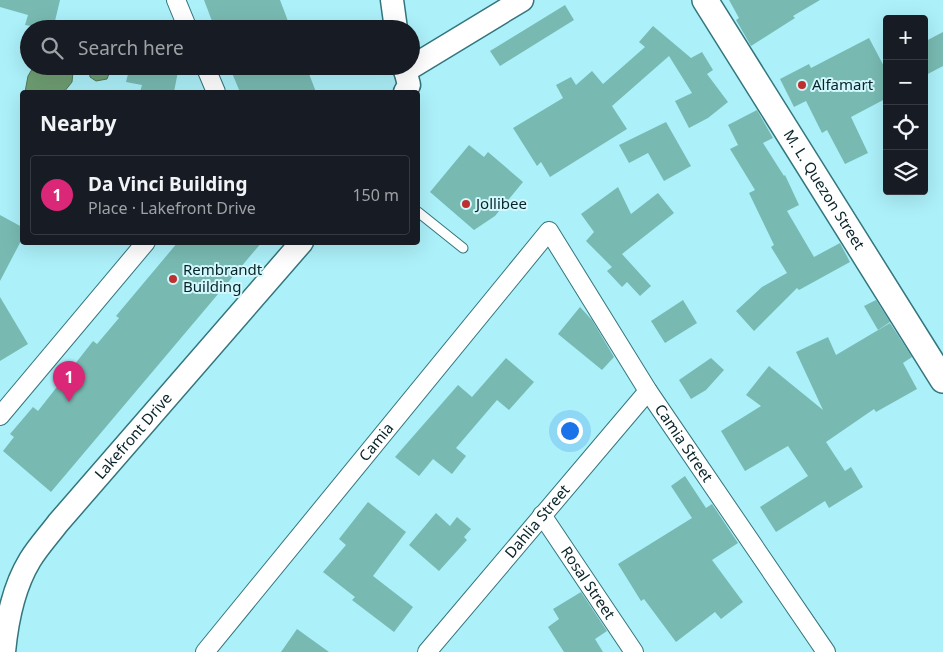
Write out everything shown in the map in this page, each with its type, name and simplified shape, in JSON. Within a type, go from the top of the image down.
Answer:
[{"type":"main road","name":"M. L. Quezon Street","points":[[705,0],[943,380]]},
{"type":"street","points":[[176,0],[184,20]]},
{"type":"street","points":[[392,0],[395,20]]},
{"type":"street","points":[[420,67],[522,0]]},
{"type":"street","points":[[209,75],[215,90]]},
{"type":"street","name":"Camia Street","points":[[548,231],[648,391],[826,652]]},
{"type":"street","name":"Camia","points":[[204,652],[548,231]]},
{"type":"street","points":[[3,408],[143,245]]},
{"type":"street","name":"Lakefront Drive","points":[[4,652],[6,623],[17,588],[30,560],[58,523],[299,245]]},
{"type":"street","name":"Dahlia Street","points":[[431,650],[542,514],[648,391]]},
{"type":"street","name":"Rosal Street","points":[[542,514],[634,652]]},
{"type":"lane","points":[[420,214],[462,248]]},
{"type":"shaded area","points":[[73,75],[72,82],[66,90],[25,90],[28,76]]},
{"type":"shaded area","points":[[90,75],[109,75],[107,79],[96,81]]},
{"type":"building","points":[[0,0],[60,0],[55,20],[26,20],[28,15],[0,7]]},
{"type":"building","points":[[204,0],[280,0],[288,20],[212,20]]},
{"type":"building","points":[[729,0],[820,0],[793,16],[795,18],[751,46],[736,20],[739,18]]},
{"type":"building","points":[[565,5],[574,20],[500,66],[490,51]]},
{"type":"building","points":[[653,26],[691,58],[702,52],[713,70],[707,74],[728,102],[708,118],[689,128],[675,101],[692,93],[669,56],[612,106],[627,129],[550,177],[541,162],[537,166],[513,128],[563,98],[556,85],[571,77],[576,85],[592,71],[603,84],[645,47],[639,42]]},
{"type":"building","points":[[943,32],[943,66],[928,74],[928,60],[928,40]]},
{"type":"building","points":[[869,38],[883,64],[883,100],[851,117],[868,153],[845,164],[827,130],[822,133],[806,101],[794,107],[780,79],[809,64],[811,68]]},
{"type":"building","points":[[128,75],[177,75],[174,90],[141,90],[142,85],[126,82]]},
{"type":"building","points":[[233,75],[309,75],[315,90],[239,90]]},
{"type":"building","points":[[757,110],[773,138],[763,143],[785,175],[799,205],[787,211],[814,257],[840,243],[850,262],[799,290],[797,288],[754,331],[736,311],[762,287],[787,273],[771,247],[774,245],[749,193],[755,190],[730,149],[738,145],[728,125]]},
{"type":"building","points":[[666,122],[691,166],[664,181],[648,153],[629,163],[619,145]]},
{"type":"building","points":[[469,145],[484,157],[488,152],[523,182],[495,216],[474,230],[430,192]]},
{"type":"building","points":[[618,187],[631,214],[658,193],[674,213],[622,254],[651,286],[640,296],[627,282],[622,287],[607,271],[612,267],[586,241],[594,232],[581,214]]},
{"type":"building","points":[[0,215],[20,226],[20,243],[0,281]]},
{"type":"building","points":[[175,245],[259,245],[51,492],[3,451],[14,437],[10,434],[33,407],[38,411],[93,341],[97,344],[119,318],[116,316]]},
{"type":"building","points":[[0,297],[28,344],[0,361]]},
{"type":"building","points":[[683,300],[697,323],[665,343],[651,321]]},
{"type":"building","points":[[876,300],[890,322],[878,330],[864,306]]},
{"type":"building","points":[[580,307],[592,320],[614,357],[602,370],[558,334]]},
{"type":"building","points":[[890,323],[912,357],[903,363],[917,389],[876,412],[874,409],[826,442],[845,471],[851,467],[863,487],[829,508],[825,501],[776,532],[760,507],[808,476],[788,446],[745,471],[721,431],[761,406],[746,395],[769,366],[823,410],[796,352],[828,337],[836,355]]},
{"type":"building","points":[[506,358],[534,382],[509,410],[497,400],[456,448],[466,456],[452,474],[433,459],[419,476],[395,457],[458,385],[472,397]]},
{"type":"building","points":[[711,358],[724,370],[706,390],[691,399],[679,380]]},
{"type":"building","points":[[685,476],[706,508],[712,504],[738,543],[712,560],[743,602],[721,619],[715,612],[676,642],[644,599],[641,601],[618,564],[692,518],[671,486]]},
{"type":"building","points":[[368,502],[406,532],[373,576],[413,607],[394,632],[352,600],[355,597],[323,572],[346,545],[339,539]]},
{"type":"building","points":[[436,513],[450,526],[457,517],[471,529],[464,537],[467,540],[439,571],[409,545]]},
{"type":"building","points":[[581,592],[607,631],[595,639],[603,652],[564,652],[548,627],[559,619],[553,609]]},
{"type":"building","points":[[297,629],[329,652],[281,652]]},
{"type":"place","name":"Alfamart","points":[[802,85]]},
{"type":"place","name":"Jollibee","points":[[466,204]]},
{"type":"place","name":"Rembrandt Building","points":[[173,279]]},
{"type":"place","name":"Da Vinci Building","points":[[69,402]]}]
